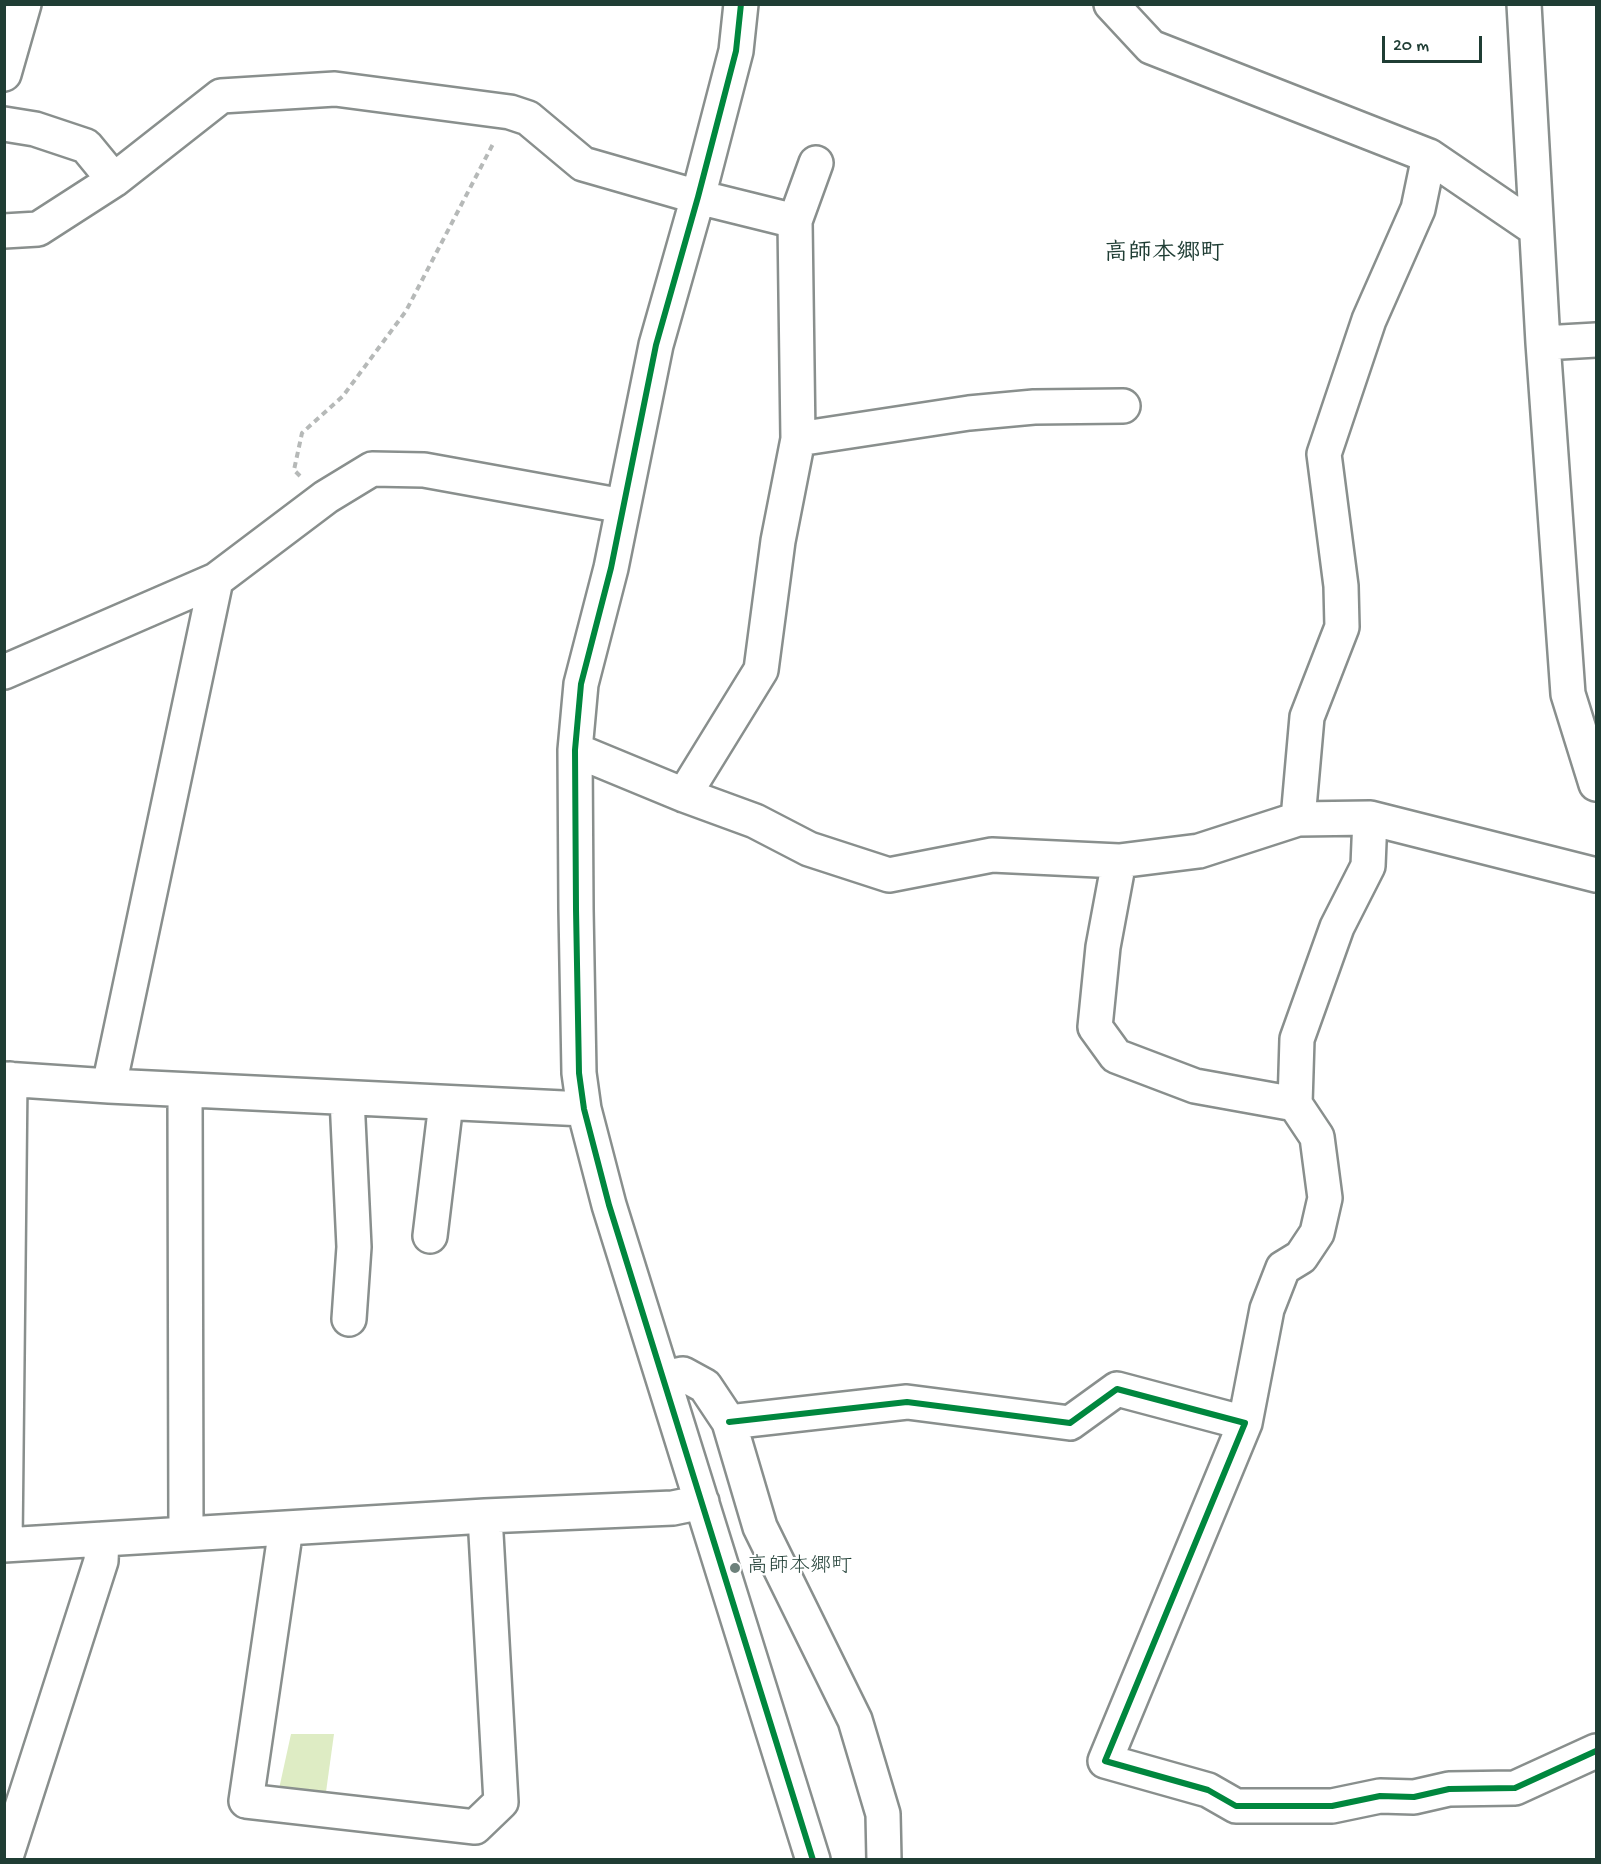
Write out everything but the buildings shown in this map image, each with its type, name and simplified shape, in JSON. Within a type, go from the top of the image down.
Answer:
[{"type":"street","points":[[4,74],[24,4]]},
{"type":"street","points":[[741,4],[736,51],[656,345],[611,568],[581,684],[575,750],[579,1073],[584,1109],[609,1205],[813,1860]]},
{"type":"street","points":[[1111,4],[1151,47],[1429,156],[1536,229]]},
{"type":"street","points":[[1524,4],[1543,343],[1568,694],[1596,784]]},
{"type":"street","points":[[4,231],[38,229],[114,180],[221,96],[335,89],[510,112],[528,118],[583,164],[698,197],[795,221]]},
{"type":"street","points":[[4,124],[35,129],[87,147],[114,180]]},
{"type":"street","points":[[1298,819],[1308,717],[1342,627],[1341,586],[1324,454],[1369,320],[1418,209],[1429,156]]},
{"type":"street","points":[[684,795],[761,670],[778,541],[798,439],[795,221],[816,164]]},
{"type":"street","points":[[1543,343],[1596,340]]},
{"type":"street","points":[[798,439],[969,413],[1034,406],[1123,406]]},
{"type":"street","points":[[4,672],[216,580],[326,497],[372,469],[424,470],[623,506]]},
{"type":"street","points":[[109,1086],[216,580]]},
{"type":"street","points":[[575,750],[684,795],[755,821],[809,849],[889,875],[992,855],[1119,861],[1199,851],[1298,819],[1370,818],[1596,875]]},
{"type":"street","points":[[1370,818],[1368,866],[1337,927],[1297,1039],[1295,1104],[1317,1137],[1325,1198],[1317,1233],[1301,1257],[1283,1269],[1267,1309],[1245,1423],[1105,1761],[1208,1790],[1236,1806],[1332,1806],[1380,1796],[1414,1797],[1449,1789],[1515,1788],[1596,1751]]},
{"type":"street","points":[[1119,861],[1104,946],[1095,1026],[1116,1056],[1195,1086],[1295,1104]]},
{"type":"street","points":[[584,1109],[7,1079],[5,1545],[485,1516],[673,1508],[702,1502]]},
{"type":"street","points":[[185,1090],[186,1533]]},
{"type":"street","points":[[347,1098],[354,1247],[349,1319]]},
{"type":"street","points":[[430,1236],[446,1103]]},
{"type":"street","points":[[663,1378],[683,1374],[705,1386],[729,1422],[760,1527],[855,1720],[883,1814],[884,1860]]},
{"type":"street","points":[[729,1422],[907,1402],[1070,1423],[1117,1389],[1245,1423]]},
{"type":"street","points":[[286,1528],[246,1802],[475,1827],[501,1802],[485,1516]]},
{"type":"street","points":[[5,1860],[101,1561],[102,1539]]},
{"type":"path","points":[[326,497],[294,470],[302,433],[343,396],[406,311],[510,112]]},
{"type":"green space","points":[[291,1734],[334,1734],[326,1792],[279,1789]]},
{"type":"cycle path","points":[[741,4],[736,51],[656,345],[611,568],[581,684],[575,750],[579,1073],[584,1109],[609,1205],[813,1860]]},
{"type":"cycle path","points":[[729,1422],[907,1402],[1070,1423],[1117,1389],[1245,1423],[1105,1761],[1208,1790],[1236,1806],[1332,1806],[1380,1796],[1414,1797],[1449,1789],[1515,1788],[1596,1751]]},
{"type":"place","name":"高師本郷町","points":[[735,1568]]},
{"type":"district","name":"高師本郷町","points":[[1164,255]]}]
